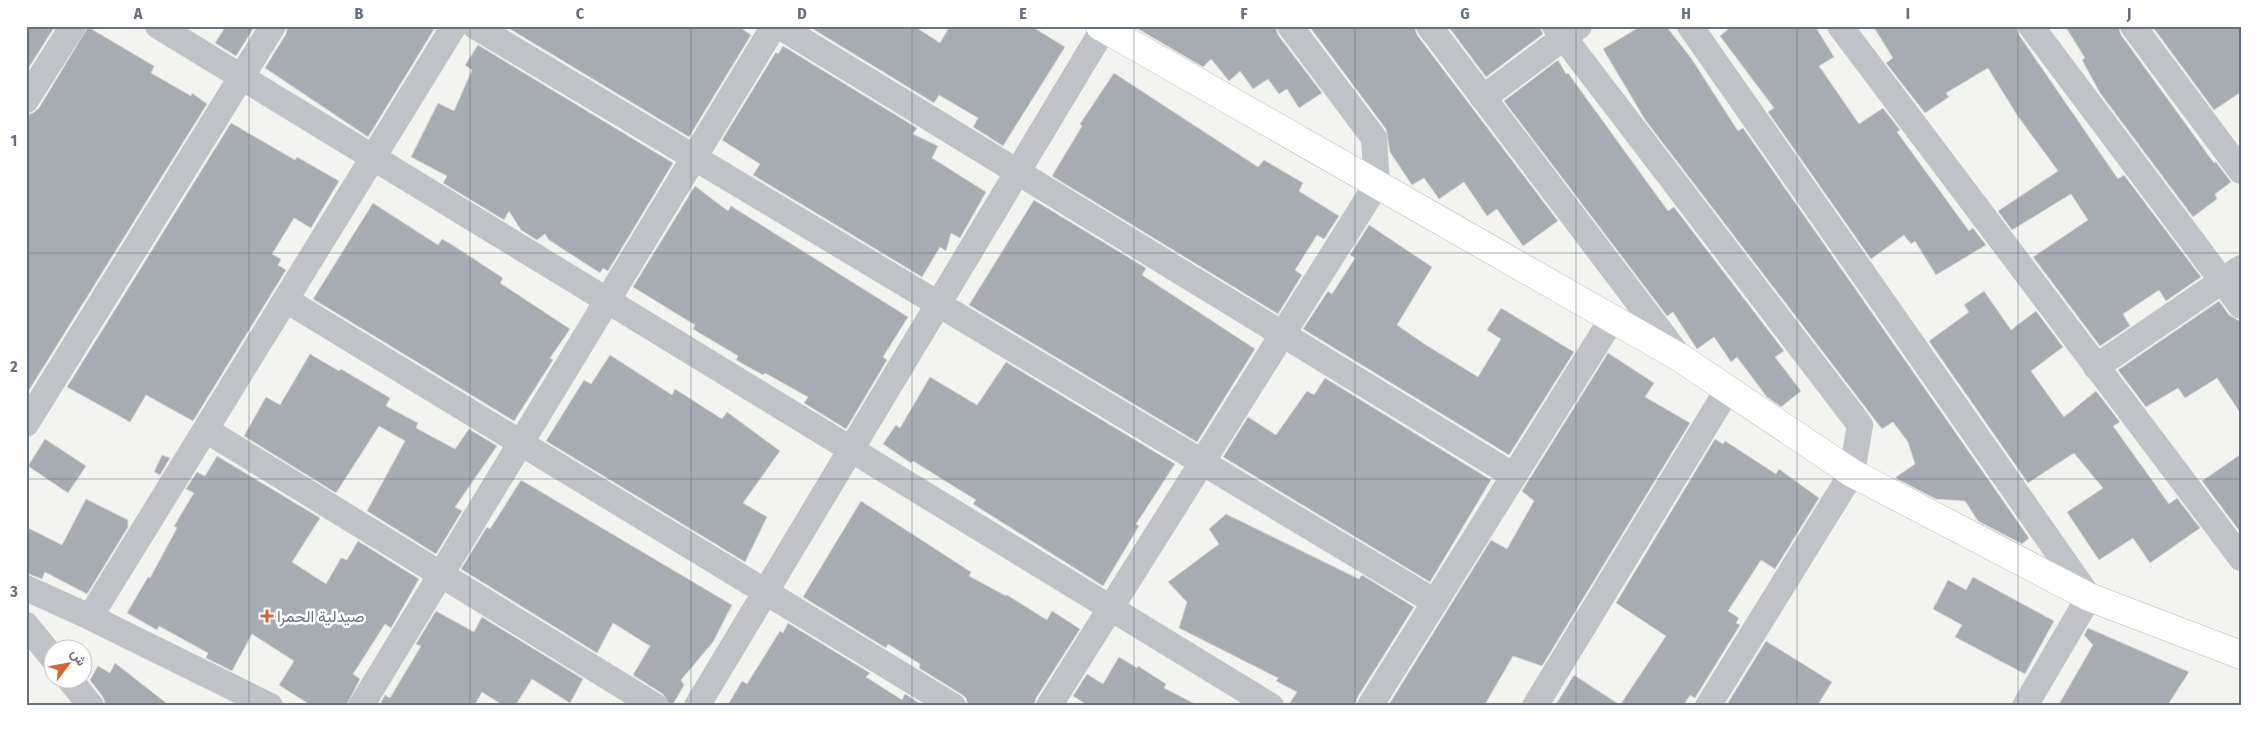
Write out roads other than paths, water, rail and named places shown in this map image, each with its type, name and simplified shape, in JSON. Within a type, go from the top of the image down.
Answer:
[{"type":"main road","points":[[1102,27],[1679,357],[1852,473],[2090,597],[2241,655]]},
{"type":"street","points":[[26,100],[73,26]]},
{"type":"street","points":[[158,26],[1271,706]]},
{"type":"street","points":[[26,424],[273,26]]},
{"type":"street","points":[[90,617],[454,26]]},
{"type":"street","points":[[475,26],[1435,602]]},
{"type":"street","points":[[361,706],[774,26]]},
{"type":"street","points":[[779,26],[1514,476]]},
{"type":"street","points":[[1049,706],[1377,184],[1374,138],[1290,26]]},
{"type":"street","points":[[1428,26],[1679,357]]},
{"type":"street","points":[[1690,26],[2090,597],[2025,706]]},
{"type":"street","points":[[1840,26],[2241,558]]},
{"type":"street","points":[[2031,26],[2232,274],[2241,306]]},
{"type":"street","points":[[2133,26],[2241,171]]},
{"type":"street","points":[[698,706],[1102,27]]},
{"type":"street","points":[[1483,98],[1566,30],[1860,425],[1852,473],[1708,706]]},
{"type":"street","points":[[2096,367],[2232,274]]},
{"type":"street","points":[[286,300],[953,706]]},
{"type":"street","points":[[1370,706],[1612,319]]},
{"type":"street","points":[[1535,706],[1728,389]]},
{"type":"street","points":[[206,430],[655,706]]},
{"type":"street","points":[[26,588],[90,617],[270,706]]},
{"type":"street","points":[[26,625],[42,645]]},
{"type":"street","points":[[78,690],[91,706]]},
{"type":"place","name":"صيدلية الحمرا","points":[[267,616]]}]
